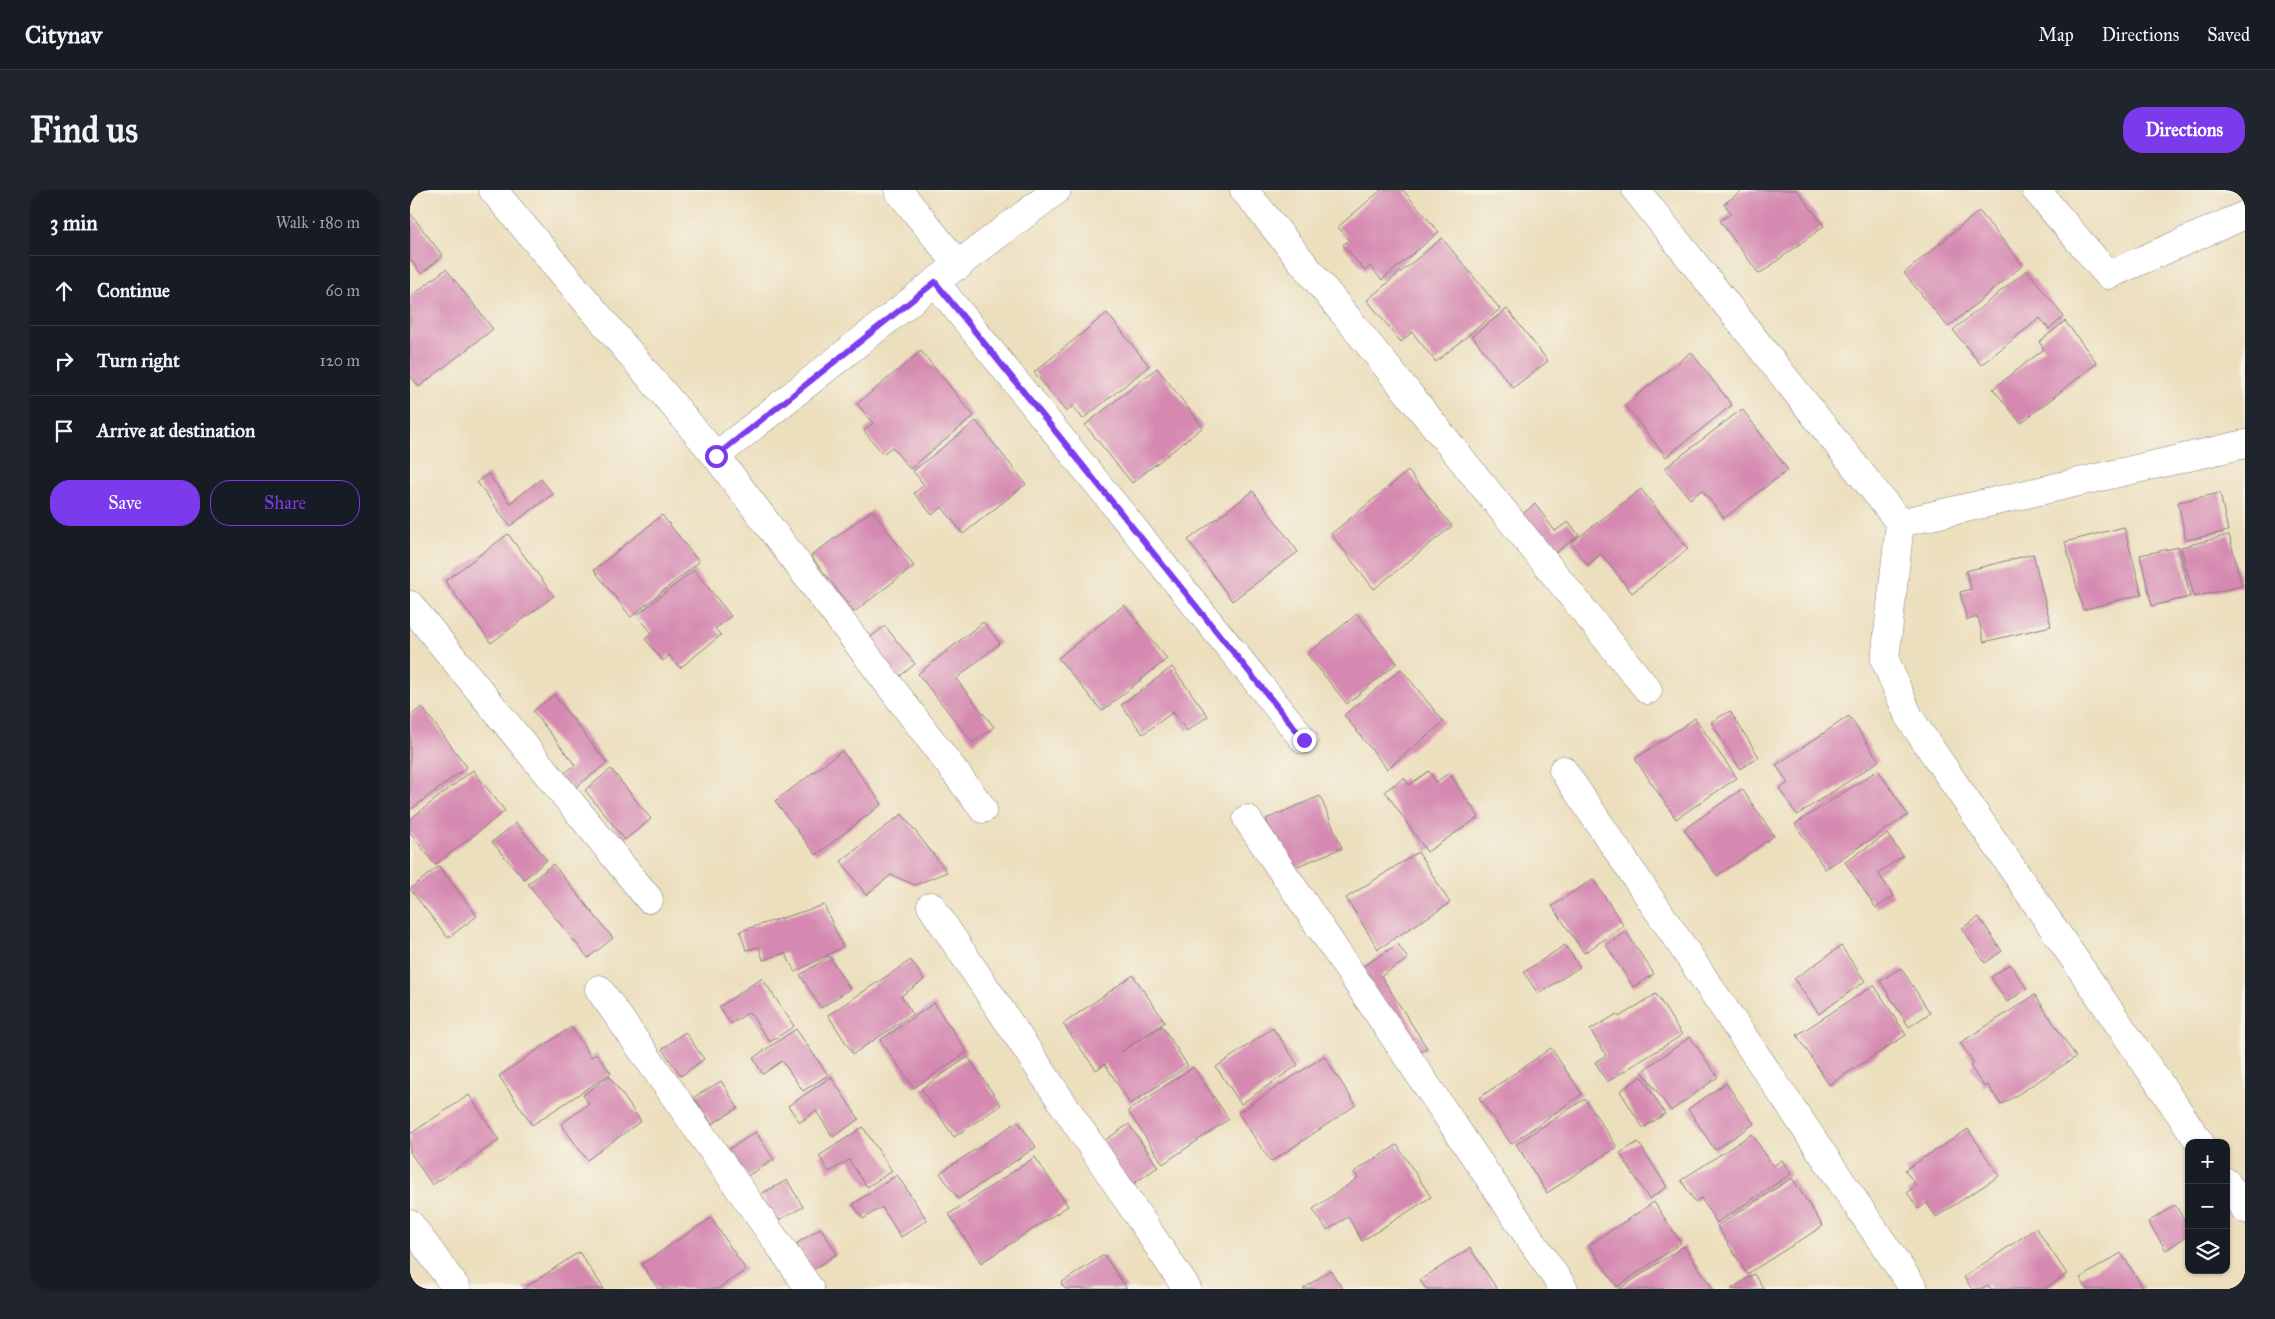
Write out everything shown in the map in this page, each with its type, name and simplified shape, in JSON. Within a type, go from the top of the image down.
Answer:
[{"type":"street","points":[[493,190],[716,456],[983,809]]},
{"type":"street","points":[[898,190],[959,266]]},
{"type":"street","points":[[716,456],[935,282],[959,266],[1056,190]]},
{"type":"street","points":[[1244,190],[1648,690]]},
{"type":"street","points":[[1636,190],[1900,523],[1885,660],[1909,717],[2197,1139]]},
{"type":"street","points":[[2036,190],[2108,275],[2245,214]]},
{"type":"street","points":[[935,282],[1304,740]]},
{"type":"street","points":[[1900,523],[2245,444]]},
{"type":"street","points":[[410,605],[649,899]]},
{"type":"street","points":[[1564,770],[1914,1289]]},
{"type":"street","points":[[1246,819],[1564,1289]]},
{"type":"street","points":[[931,906],[1186,1289]]},
{"type":"street","points":[[599,989],[810,1289]]},
{"type":"street","points":[[2227,1184],[2245,1209]]},
{"type":"street","points":[[410,1224],[457,1289]]},
{"type":"building","points":[[1381,190],[1403,190],[1439,232],[1382,280],[1370,266],[1365,271],[1343,245],[1349,240],[1338,227]]},
{"type":"building","points":[[1743,190],[1797,190],[1824,226],[1759,274],[1720,221],[1731,213],[1724,204]]},
{"type":"building","points":[[1979,211],[2023,265],[1948,327],[1904,273]]},
{"type":"building","points":[[410,213],[443,256],[421,274],[410,259]]},
{"type":"building","points":[[1442,238],[1500,309],[1436,362],[1412,332],[1401,342],[1367,300]]},
{"type":"building","points":[[446,269],[493,329],[419,387],[410,375],[410,297]]},
{"type":"building","points":[[2027,270],[2064,317],[2049,329],[2040,318],[1981,365],[1953,330]]},
{"type":"building","points":[[1507,309],[1548,361],[1513,388],[1472,336]]},
{"type":"building","points":[[1107,313],[1149,366],[1083,419],[1073,406],[1066,412],[1034,372]]},
{"type":"building","points":[[2065,321],[2097,363],[2021,423],[1993,389],[2044,349],[2039,342]]},
{"type":"building","points":[[921,351],[974,416],[910,469],[892,447],[883,454],[864,431],[873,423],[857,404]]},
{"type":"building","points":[[1691,352],[1732,405],[1666,457],[1625,405]]},
{"type":"building","points":[[1157,368],[1203,427],[1132,483],[1085,425]]},
{"type":"building","points":[[1742,409],[1788,470],[1724,518],[1702,490],[1690,499],[1665,468]]},
{"type":"building","points":[[976,421],[1026,484],[963,534],[942,507],[932,515],[914,493],[924,485],[913,471]]},
{"type":"building","points":[[1408,471],[1452,526],[1374,589],[1331,534]]},
{"type":"building","points":[[488,474],[510,503],[541,479],[553,494],[510,526],[477,482]]},
{"type":"building","points":[[1641,489],[1688,549],[1632,593],[1601,554],[1588,565],[1571,543]]},
{"type":"building","points":[[1253,491],[1298,552],[1232,601],[1188,540]]},
{"type":"building","points":[[2220,493],[2228,531],[2186,540],[2178,502]]},
{"type":"building","points":[[1535,504],[1555,531],[1568,522],[1579,535],[1548,559],[1516,519]]},
{"type":"building","points":[[872,510],[914,566],[854,612],[811,556]]},
{"type":"building","points":[[662,515],[699,562],[631,617],[594,570]]},
{"type":"building","points":[[2124,527],[2142,594],[2083,610],[2065,542]]},
{"type":"building","points":[[508,534],[554,596],[491,643],[445,581]]},
{"type":"building","points":[[2229,535],[2242,586],[2194,597],[2181,547]]},
{"type":"building","points":[[2179,547],[2190,597],[2152,606],[2140,555]]},
{"type":"building","points":[[2033,554],[2051,626],[1984,642],[1978,617],[1967,620],[1960,592],[1971,589],[1966,571]]},
{"type":"building","points":[[694,570],[731,616],[715,629],[721,635],[680,668],[669,655],[663,661],[645,639],[652,633],[637,615]]},
{"type":"building","points":[[1124,605],[1167,659],[1102,711],[1058,658]]},
{"type":"building","points":[[1357,614],[1397,663],[1347,704],[1307,654]]},
{"type":"building","points":[[983,622],[1000,643],[956,679],[994,727],[973,743],[918,674]]},
{"type":"building","points":[[885,626],[915,664],[899,677],[868,639]]},
{"type":"building","points":[[1172,667],[1208,716],[1187,731],[1173,712],[1143,734],[1121,705]]},
{"type":"building","points":[[1401,669],[1444,722],[1387,769],[1344,715]]},
{"type":"building","points":[[554,695],[607,763],[570,792],[559,778],[575,765],[533,711]]},
{"type":"building","points":[[422,707],[467,767],[410,810],[410,716]]},
{"type":"building","points":[[1730,711],[1759,757],[1740,769],[1711,722]]},
{"type":"building","points":[[1849,716],[1879,761],[1797,815],[1779,789],[1788,783],[1776,765]]},
{"type":"building","points":[[1695,718],[1737,778],[1676,819],[1635,759]]},
{"type":"building","points":[[842,751],[882,804],[816,855],[775,801]]},
{"type":"building","points":[[611,769],[651,819],[625,840],[585,790]]},
{"type":"building","points":[[473,770],[505,811],[435,865],[410,832],[410,819]]},
{"type":"building","points":[[1878,770],[1908,815],[1825,869],[1795,824]]},
{"type":"building","points":[[1429,771],[1436,782],[1449,773],[1479,817],[1427,852],[1385,791],[1404,778],[1409,785]]},
{"type":"building","points":[[1742,789],[1774,836],[1717,876],[1684,829]]},
{"type":"building","points":[[1320,796],[1342,848],[1288,870],[1266,819]]},
{"type":"building","points":[[902,814],[947,872],[915,885],[891,875],[866,895],[841,861]]},
{"type":"building","points":[[516,823],[547,860],[524,879],[492,842]]},
{"type":"building","points":[[1887,834],[1903,856],[1878,873],[1894,896],[1876,908],[1845,862]]},
{"type":"building","points":[[1418,852],[1450,903],[1378,949],[1346,898]]},
{"type":"building","points":[[553,864],[613,938],[588,958],[528,884]]},
{"type":"building","points":[[439,866],[477,916],[448,938],[410,889]]},
{"type":"building","points":[[1593,879],[1624,926],[1584,953],[1552,906]]},
{"type":"building","points":[[824,905],[843,947],[795,972],[785,953],[763,960],[759,947],[746,950],[740,931]]},
{"type":"building","points":[[1979,917],[2002,951],[1985,963],[1962,928]]},
{"type":"building","points":[[1626,932],[1654,974],[1633,987],[1606,945]]},
{"type":"building","points":[[1398,944],[1408,959],[1381,976],[1427,1048],[1410,1059],[1354,972]]},
{"type":"building","points":[[1565,945],[1580,967],[1538,994],[1524,972]]},
{"type":"building","points":[[1841,946],[1865,981],[1819,1014],[1794,979]]},
{"type":"building","points":[[829,956],[850,989],[821,1008],[800,975]]},
{"type":"building","points":[[911,960],[924,980],[901,996],[913,1014],[853,1054],[828,1015]]},
{"type":"building","points":[[2010,964],[2027,989],[2007,1002],[1991,977]]},
{"type":"building","points":[[1901,968],[1930,1013],[1909,1027],[1880,981]]},
{"type":"building","points":[[1133,975],[1165,1022],[1121,1052],[1162,1026],[1188,1066],[1130,1104],[1105,1064],[1096,1070],[1063,1024]]},
{"type":"building","points":[[762,978],[794,1026],[770,1042],[749,1012],[731,1024],[719,1007]]},
{"type":"building","points":[[1874,985],[1906,1035],[1829,1085],[1797,1035]]},
{"type":"building","points":[[1656,994],[1682,1035],[1607,1082],[1595,1062],[1606,1055],[1590,1030],[1617,1014],[1619,1017]]},
{"type":"building","points":[[2035,995],[2076,1057],[2001,1105],[1987,1084],[1984,1087],[1970,1066],[1974,1063],[1960,1043]]},
{"type":"building","points":[[934,1003],[967,1052],[914,1088],[880,1040]]},
{"type":"building","points":[[571,1027],[591,1057],[597,1054],[611,1073],[532,1125],[499,1076]]},
{"type":"building","points":[[1273,1028],[1298,1065],[1241,1104],[1216,1067]]},
{"type":"building","points":[[796,1029],[828,1075],[803,1091],[782,1061],[763,1074],[753,1058]]},
{"type":"building","points":[[685,1032],[704,1059],[681,1076],[662,1049]]},
{"type":"building","points":[[1690,1037],[1718,1077],[1671,1111],[1642,1071]]},
{"type":"building","points":[[1551,1048],[1582,1094],[1511,1144],[1479,1098]]},
{"type":"building","points":[[1324,1056],[1356,1105],[1271,1162],[1238,1113]]},
{"type":"building","points":[[968,1057],[1001,1105],[954,1137],[921,1089]]},
{"type":"building","points":[[1193,1067],[1229,1119],[1163,1164],[1128,1111]]},
{"type":"building","points":[[609,1076],[641,1121],[587,1160],[561,1124],[589,1104],[583,1095]]},
{"type":"building","points":[[1642,1076],[1665,1114],[1643,1128],[1620,1091]]},
{"type":"building","points":[[831,1077],[859,1119],[833,1137],[816,1111],[800,1122],[788,1106]]},
{"type":"building","points":[[721,1081],[738,1108],[712,1124],[694,1097]]},
{"type":"building","points":[[1726,1083],[1754,1124],[1715,1150],[1688,1109]]},
{"type":"building","points":[[469,1095],[499,1140],[432,1185],[410,1152],[410,1134]]},
{"type":"building","points":[[1585,1099],[1617,1147],[1547,1193],[1516,1144]]},
{"type":"building","points":[[1018,1121],[1036,1147],[958,1199],[940,1173]]},
{"type":"building","points":[[1129,1124],[1158,1167],[1130,1186],[1101,1143]]},
{"type":"building","points":[[863,1127],[892,1171],[867,1187],[849,1160],[829,1172],[819,1156]]},
{"type":"building","points":[[1968,1129],[1999,1176],[1936,1217],[1927,1203],[1918,1209],[1907,1192],[1916,1186],[1905,1170]]},
{"type":"building","points":[[756,1132],[774,1160],[747,1176],[729,1149]]},
{"type":"building","points":[[1752,1134],[1773,1166],[1782,1160],[1791,1174],[1717,1223],[1701,1198],[1695,1202],[1681,1180]]},
{"type":"building","points":[[1638,1142],[1667,1187],[1649,1199],[1620,1153]]},
{"type":"building","points":[[1397,1145],[1431,1197],[1362,1241],[1348,1217],[1327,1230],[1313,1209],[1358,1178],[1354,1172]]},
{"type":"building","points":[[1035,1157],[1068,1206],[981,1263],[949,1214]]},
{"type":"building","points":[[897,1175],[927,1220],[901,1237],[882,1207],[863,1219],[853,1204]]},
{"type":"building","points":[[1792,1178],[1823,1226],[1747,1274],[1717,1226]]},
{"type":"building","points":[[787,1180],[803,1207],[777,1221],[761,1194]]},
{"type":"building","points":[[1654,1202],[1681,1243],[1617,1287],[1589,1245]]},
{"type":"building","points":[[2175,1205],[2185,1221],[2185,1238],[2166,1250],[2148,1222]]},
{"type":"building","points":[[711,1218],[746,1270],[717,1289],[658,1289],[642,1264]]},
{"type":"building","points":[[821,1228],[837,1254],[813,1270],[796,1244]]},
{"type":"building","points":[[2036,1228],[2067,1274],[2045,1289],[1991,1289],[1988,1285],[1981,1289],[1972,1289],[1964,1277]]},
{"type":"building","points":[[1684,1246],[1713,1289],[1619,1289]]},
{"type":"building","points":[[1470,1248],[1497,1289],[1426,1289],[1420,1280]]},
{"type":"building","points":[[579,1252],[604,1289],[523,1289]]},
{"type":"building","points":[[2121,1253],[2144,1289],[2087,1289],[2080,1278]]},
{"type":"building","points":[[1104,1255],[1127,1289],[1065,1289],[1061,1283]]},
{"type":"building","points":[[1330,1270],[1343,1289],[1303,1289]]},
{"type":"building","points":[[1754,1274],[1764,1289],[1731,1289]]},
{"type":"route","points":[[716,456],[935,282],[1304,740]]}]
